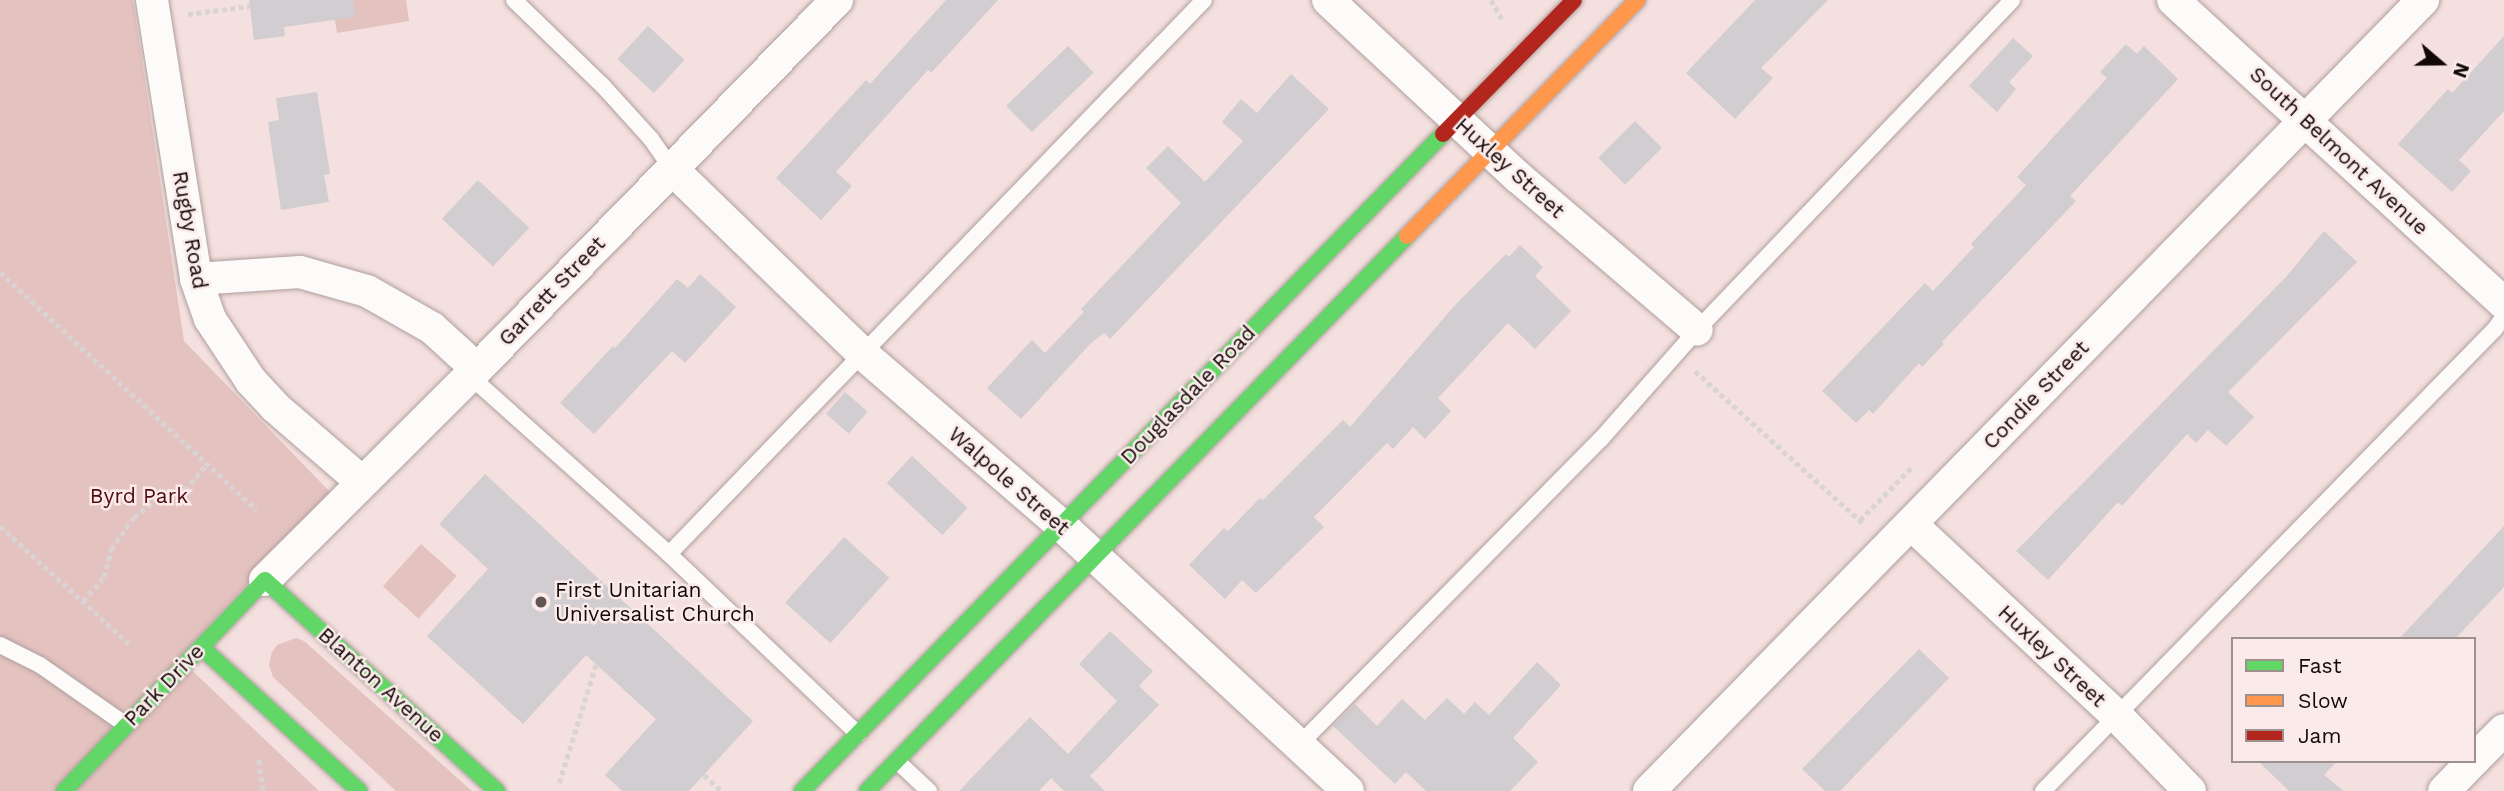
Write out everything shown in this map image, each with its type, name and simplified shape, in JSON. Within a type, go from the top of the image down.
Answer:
[{"type":"street","name":"Rugby Road","points":[[152,0],[196,279],[210,319],[251,382],[275,407],[362,482]]},
{"type":"street","name":"Garrett Street","points":[[265,580],[837,0]]},
{"type":"street","name":"Huxley Street","points":[[1328,0],[1490,151],[1698,330]]},
{"type":"street","name":"Douglasdale Road","points":[[803,791],[1574,0]]},
{"type":"street","points":[[867,791],[1637,0]]},
{"type":"street","name":"South Belmont Avenue","points":[[2173,0],[2504,303]]},
{"type":"street","name":"Condie Street","points":[[1649,791],[2423,0]]},
{"type":"street","name":"Walpole Street","points":[[672,169],[864,355],[1061,526],[1348,791]]},
{"type":"street","points":[[196,279],[300,272],[367,291],[432,328],[473,372]]},
{"type":"street","name":"Huxley Street","points":[[1911,524],[2116,715],[2190,791]]},
{"type":"street","name":"Park Drive","points":[[64,791],[265,580]]},
{"type":"street","name":"Blanton Avenue","points":[[265,580],[497,791]]},
{"type":"street","points":[[201,647],[359,791]]},
{"type":"street","points":[[2476,759],[2504,730]]},
{"type":"street","points":[[2444,791],[2472,763]]},
{"type":"lane","points":[[513,0],[603,86],[651,139],[672,169]]},
{"type":"lane","points":[[669,554],[1204,0]]},
{"type":"lane","points":[[1298,746],[1601,439],[1698,330],[2012,0]]},
{"type":"lane","points":[[2043,791],[2495,329],[2504,316]]},
{"type":"lane","points":[[473,372],[858,734]]},
{"type":"lane","points":[[0,645],[40,666],[126,725]]},
{"type":"lane","points":[[897,761],[929,791]]},
{"type":"path","points":[[1491,0],[1498,15],[1509,25]]},
{"type":"path","points":[[197,13],[250,6]]},
{"type":"path","points":[[0,272],[257,510]]},
{"type":"path","points":[[1676,354],[1870,529]]},
{"type":"path","points":[[83,601],[104,577],[111,549],[134,517],[164,494],[185,490],[207,464]]},
{"type":"path","points":[[1860,520],[1911,468]]},
{"type":"path","points":[[0,526],[132,646]]},
{"type":"path","points":[[559,783],[596,664]]},
{"type":"path","points":[[259,760],[263,791]]},
{"type":"path","points":[[704,775],[722,791]]},
{"type":"green space","name":"Byrd Park","points":[[0,0],[133,0],[184,341],[331,493],[179,658],[319,791],[0,791]]},
{"type":"green space","points":[[332,0],[406,0],[409,21],[337,33]]},
{"type":"green space","points":[[421,544],[457,576],[419,618],[383,586]]},
{"type":"green space","points":[[296,638],[304,641],[472,791],[396,791],[273,677],[269,665],[272,652],[277,645]]},
{"type":"building","points":[[249,0],[353,0],[355,17],[284,27],[285,36],[254,40]]},
{"type":"building","points":[[946,0],[998,0],[931,73],[928,70],[836,172],[852,186],[821,220],[776,178],[866,80],[870,84]]},
{"type":"building","points":[[1755,0],[1828,0],[1761,68],[1773,78],[1735,119],[1686,73]]},
{"type":"building","points":[[648,26],[685,60],[654,93],[617,59]]},
{"type":"building","points":[[2504,36],[2504,111],[2459,160],[2471,171],[2452,192],[2398,144],[2448,89],[2452,93]]},
{"type":"building","points":[[2013,38],[2033,56],[2009,82],[2016,89],[1997,112],[1969,86]]},
{"type":"building","points":[[2126,44],[2137,54],[2144,46],[2178,79],[2070,196],[2076,201],[1942,342],[1944,344],[1922,367],[1919,363],[1873,414],[1869,410],[1856,423],[1822,391],[1925,283],[1933,291],[1974,247],[1971,244],[2026,185],[2017,177],[2107,78],[2100,72]]},
{"type":"building","points":[[1068,46],[1094,73],[1032,132],[1006,106]]},
{"type":"building","points":[[1291,74],[1329,109],[1110,339],[1104,333],[1091,343],[1021,419],[987,388],[1032,340],[1045,353],[1084,312],[1081,309],[1181,203],[1146,168],[1168,146],[1205,182],[1243,141],[1222,122],[1241,99],[1257,113]]},
{"type":"building","points":[[317,92],[330,174],[324,175],[329,202],[281,210],[268,122],[279,120],[276,98]]},
{"type":"building","points":[[1635,121],[1662,148],[1625,185],[1598,158]]},
{"type":"building","points":[[478,180],[529,228],[493,267],[442,219]]},
{"type":"building","points":[[2324,231],[2357,262],[2228,392],[2254,417],[2226,446],[2208,430],[2196,443],[2187,434],[2122,506],[2118,502],[2048,580],[2016,551],[2286,277]]},
{"type":"building","points":[[1520,245],[1543,267],[1535,276],[1571,311],[1535,349],[1508,323],[1438,398],[1451,411],[1425,439],[1413,427],[1393,449],[1387,443],[1314,517],[1324,527],[1256,593],[1242,580],[1225,599],[1189,565],[1224,528],[1228,531],[1260,498],[1263,500],[1343,420],[1350,427],[1456,304],[1506,254],[1509,257]]},
{"type":"building","points":[[700,274],[736,307],[685,363],[672,351],[594,434],[560,403],[613,346],[615,348],[677,279],[688,288]]},
{"type":"building","points":[[845,392],[868,412],[849,434],[826,414]]},
{"type":"building","points":[[912,456],[968,508],[942,535],[887,483]]},
{"type":"building","name":"First Unitarian Universalist Church","points":[[485,474],[753,721],[689,791],[622,791],[605,775],[656,719],[586,655],[523,724],[427,636],[488,569],[439,524]]},
{"type":"building","points":[[2504,526],[2504,587],[2457,637],[2401,637]]},
{"type":"building","points":[[844,537],[889,578],[830,643],[785,602]]},
{"type":"building","points":[[1110,631],[1153,671],[1139,686],[1159,705],[1090,776],[1105,791],[1064,791],[1051,778],[1039,791],[959,791],[1030,717],[1068,754],[1117,701],[1079,664]]},
{"type":"building","points":[[1919,649],[1949,678],[1840,791],[1825,791],[1802,769]]},
{"type":"building","points":[[1537,662],[1561,685],[1513,738],[1538,762],[1510,791],[1426,791],[1406,772],[1395,784],[1333,726],[1355,704],[1377,726],[1402,699],[1425,720],[1447,698],[1464,714],[1475,702],[1489,715]]},
{"type":"building","points":[[2260,763],[2335,763],[2324,775],[2344,791],[2289,791]]},
{"type":"traffic: fast","points":[[802,791],[1443,134]]},
{"type":"traffic: fast","points":[[867,791],[1407,236]]},
{"type":"traffic: fast","points":[[64,791],[265,580],[497,791]]},
{"type":"traffic: fast","points":[[201,647],[359,791]]},
{"type":"traffic: slow","points":[[1407,236],[1637,0]]},
{"type":"traffic: jam","points":[[1443,134],[1574,0]]},
{"type":"place","name":"First Unitarian Universalist Church","points":[[541,602]]}]
